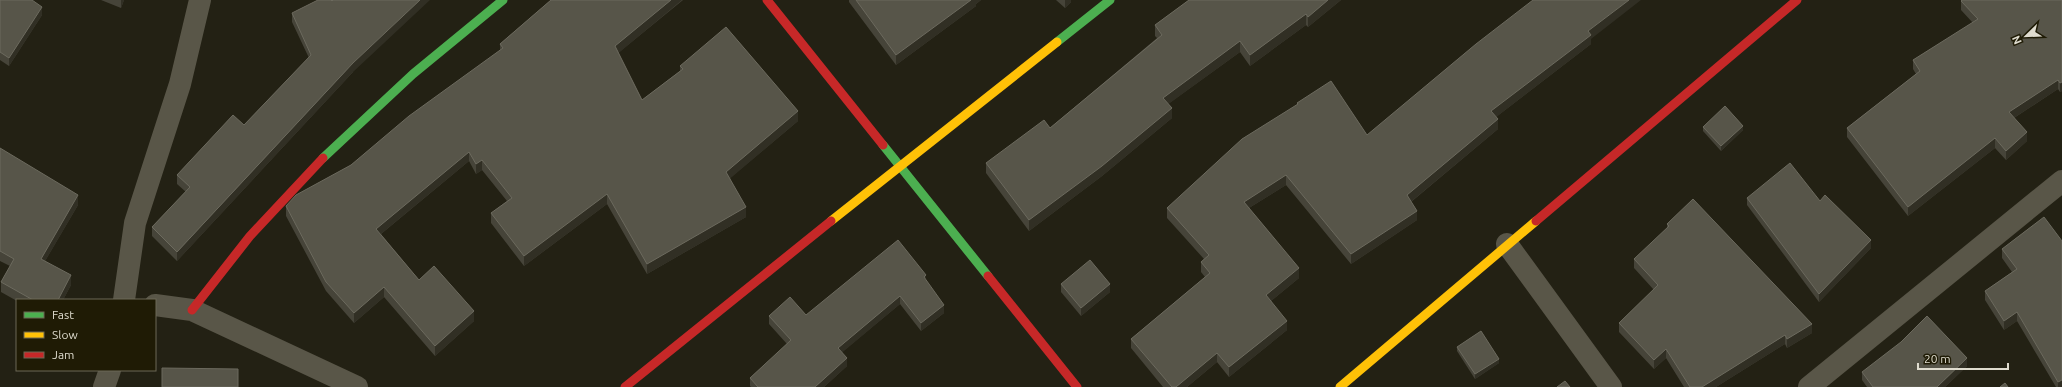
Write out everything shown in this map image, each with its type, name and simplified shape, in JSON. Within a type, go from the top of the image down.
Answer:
[{"type":"street","points":[[124,299],[136,223],[180,84],[200,0]]},
{"type":"street","points":[[192,310],[250,236],[316,165],[413,74],[503,0]]},
{"type":"street","points":[[767,0],[1077,387]]},
{"type":"street","points":[[625,387],[900,166],[1110,0]]},
{"type":"street","points":[[1340,387],[1506,244],[1797,0]]},
{"type":"street","points":[[1809,387],[2060,187]]},
{"type":"street","points":[[1506,244],[1611,387]]},
{"type":"street","points":[[156,305],[192,310],[357,387]]},
{"type":"street","points":[[104,387],[110,371]]},
{"type":"building","points":[[0,0],[32,0],[42,7],[9,58],[0,52]]},
{"type":"building","points":[[318,0],[420,0],[353,63],[177,252],[152,227],[190,187],[177,175],[233,115],[244,125],[311,55],[292,13]]},
{"type":"building","points":[[551,0],[671,0],[615,46],[642,100],[683,69],[680,66],[726,27],[798,111],[726,172],[746,207],[647,264],[607,194],[524,256],[491,213],[512,198],[482,160],[476,164],[469,152],[376,229],[419,280],[434,266],[474,311],[435,346],[384,287],[354,313],[326,282],[286,206],[296,195],[351,165],[409,116],[503,48],[500,44]]},
{"type":"building","points":[[856,0],[971,0],[896,55]]},
{"type":"building","points":[[1189,0],[1328,0],[1308,17],[1306,14],[1250,55],[1240,41],[1163,98],[1172,108],[1102,166],[1029,220],[986,163],[1044,120],[1050,128],[1162,35],[1155,25]]},
{"type":"building","points":[[1533,0],[1629,0],[1588,31],[1591,35],[1491,111],[1498,119],[1407,195],[1417,211],[1351,254],[1286,175],[1244,202],[1299,268],[1266,295],[1287,321],[1229,367],[1217,353],[1176,387],[1172,387],[1131,339],[1210,273],[1201,262],[1209,255],[1167,208],[1242,139],[1298,104],[1297,103],[1331,81],[1367,135],[1476,44]]},
{"type":"building","points":[[2062,0],[2062,82],[2060,83],[2058,80],[2009,112],[2027,132],[2006,151],[1995,138],[1908,207],[1847,128],[1920,71],[1913,60],[1978,19],[1961,1]]},
{"type":"building","points":[[1725,106],[1743,126],[1721,146],[1703,127]]},
{"type":"building","points":[[0,148],[78,195],[41,259],[71,275],[59,299],[31,299],[1,282],[14,259],[0,251]]},
{"type":"building","points":[[1790,163],[1820,201],[1825,195],[1871,240],[1819,294],[1747,198]]},
{"type":"building","points":[[1693,199],[1812,324],[1787,339],[1785,335],[1702,387],[1690,387],[1666,349],[1654,360],[1619,323],[1658,285],[1634,259],[1669,226],[1667,224]]},
{"type":"building","points":[[2044,217],[2062,241],[2062,380],[2058,382],[2017,312],[2004,321],[1985,291],[2017,269],[2002,249]]},
{"type":"building","points":[[898,240],[926,275],[924,277],[944,305],[921,323],[900,296],[838,348],[847,358],[815,387],[758,387],[750,378],[791,340],[769,316],[790,297],[806,315]]},
{"type":"building","points":[[1090,260],[1110,284],[1081,308],[1061,284]]},
{"type":"building","points":[[1927,316],[1967,358],[1937,387],[1873,387],[1862,372],[1901,342]]},
{"type":"building","points":[[1481,331],[1499,359],[1475,374],[1457,347]]},
{"type":"building","points":[[162,368],[238,369],[238,387],[162,387]]},
{"type":"building","points":[[1565,381],[1570,387],[1557,387]]},
{"type":"building","points":[[2005,383],[2008,387],[2000,387]]},
{"type":"traffic: fast","points":[[323,158],[413,74],[503,0]]},
{"type":"traffic: fast","points":[[1057,42],[1110,0]]},
{"type":"traffic: fast","points":[[883,145],[988,276]]},
{"type":"traffic: slow","points":[[831,221],[1057,42]]},
{"type":"traffic: slow","points":[[1340,387],[1536,221]]},
{"type":"traffic: jam","points":[[767,0],[883,145]]},
{"type":"traffic: jam","points":[[1536,221],[1797,0]]},
{"type":"traffic: jam","points":[[192,310],[250,236],[323,158]]},
{"type":"traffic: jam","points":[[625,387],[831,221]]},
{"type":"traffic: jam","points":[[988,276],[1077,387]]}]
